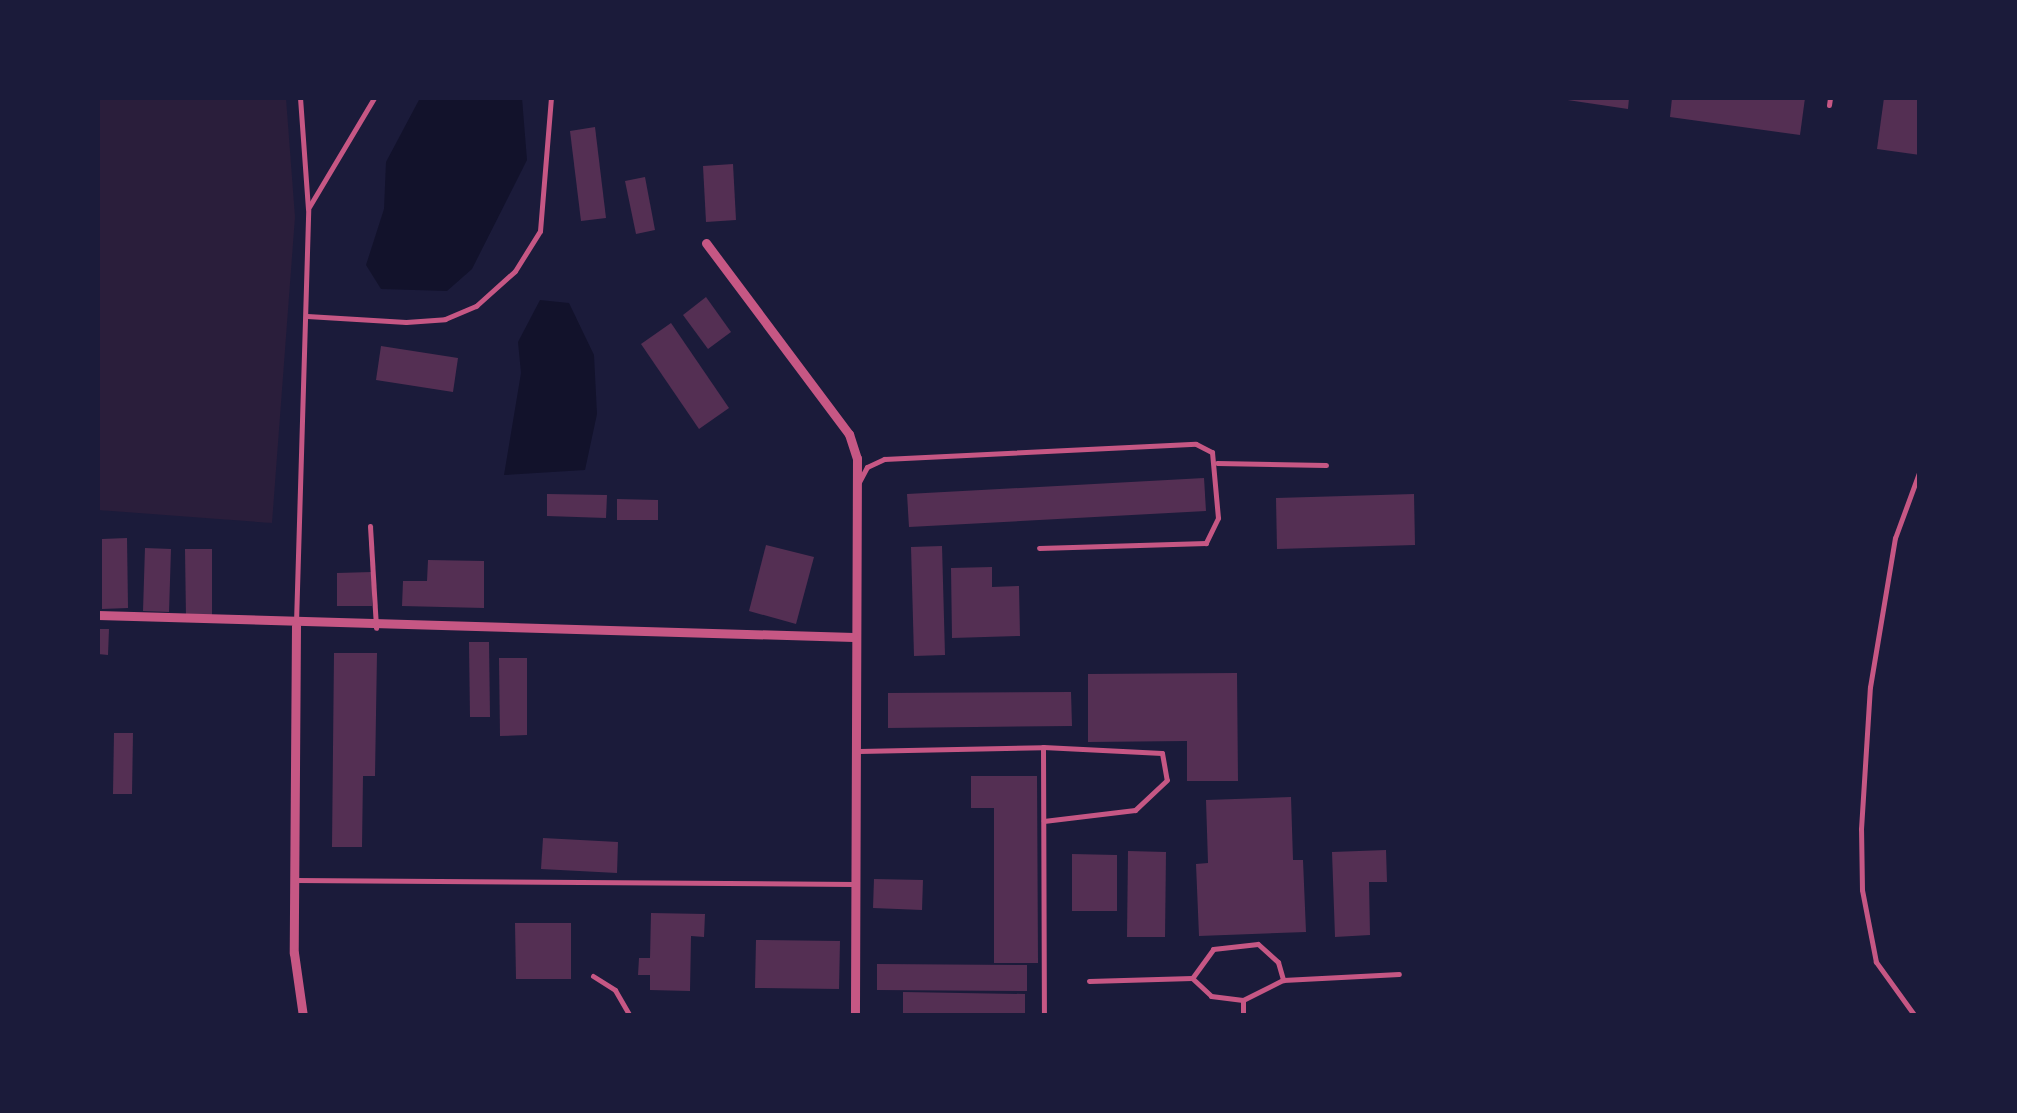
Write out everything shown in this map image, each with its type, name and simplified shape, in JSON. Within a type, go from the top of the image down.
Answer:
[{"type":"street","points":[[706,243],[849,434],[859,482],[854,637],[859,752],[855,1016]]},
{"type":"street","points":[[98,615],[296,626],[854,637]]},
{"type":"street","points":[[296,626],[294,880],[303,1016]]},
{"type":"lane","points":[[296,626],[308,209],[300,98]]},
{"type":"lane","points":[[308,209],[374,98]]},
{"type":"lane","points":[[306,316],[406,322],[445,319],[476,306],[515,271],[540,232],[551,98]]},
{"type":"lane","points":[[859,482],[868,467],[910,457],[1196,444],[1212,452],[1217,463],[1218,518],[1206,543],[1038,548]]},
{"type":"lane","points":[[1217,463],[1326,465]]},
{"type":"lane","points":[[1915,1016],[1876,962],[1862,890],[1862,829],[1870,687],[1896,538],[1920,470]]},
{"type":"lane","points":[[370,526],[376,628]]},
{"type":"lane","points":[[1042,747],[1044,1016]]},
{"type":"lane","points":[[859,752],[1042,747],[1156,750],[1169,775],[1124,815],[1044,820]]},
{"type":"lane","points":[[294,880],[857,884]]},
{"type":"lane","points":[[1192,978],[1213,949],[1258,944],[1278,962],[1283,980]]},
{"type":"lane","points":[[1089,981],[1192,978],[1211,996],[1243,1000],[1283,980],[1399,974]]},
{"type":"lane","points":[[593,976],[615,990],[630,1016]]},
{"type":"lane","points":[[1243,1000],[1243,1016]]},
{"type":"shaded area","points":[[98,98],[286,98],[295,217],[272,523],[98,510]]},
{"type":"shaded area","points":[[420,98],[522,98],[527,160],[472,269],[447,291],[381,289],[366,265],[384,209],[386,162]]},
{"type":"shaded area","points":[[540,300],[569,303],[594,355],[597,414],[585,470],[504,475],[521,373],[518,342]]},
{"type":"building","points":[[1554,98],[1629,98],[1628,109]]},
{"type":"building","points":[[1672,98],[1805,98],[1800,135],[1670,117]]},
{"type":"building","points":[[1884,98],[1920,98],[1920,155],[1877,149]]},
{"type":"building","points":[[595,127],[606,218],[581,221],[570,131]]},
{"type":"building","points":[[733,164],[736,220],[706,222],[703,166]]},
{"type":"building","points":[[645,177],[655,230],[636,234],[625,181]]},
{"type":"building","points":[[706,297],[731,332],[708,349],[683,315]]},
{"type":"building","points":[[671,323],[729,408],[699,429],[641,344]]},
{"type":"building","points":[[381,346],[458,358],[453,392],[376,380]]},
{"type":"building","points":[[1204,478],[1206,511],[909,527],[907,494]]},
{"type":"building","points":[[547,494],[607,495],[606,518],[547,516]]},
{"type":"building","points":[[1414,494],[1415,545],[1277,549],[1276,498]]},
{"type":"building","points":[[617,499],[658,500],[658,520],[617,520]]},
{"type":"building","points":[[127,538],[128,608],[102,609],[102,539]]},
{"type":"building","points":[[766,545],[814,557],[796,624],[749,611]]},
{"type":"building","points":[[942,546],[945,655],[914,656],[911,547]]},
{"type":"building","points":[[145,548],[171,549],[169,612],[143,611]]},
{"type":"building","points":[[185,549],[212,549],[212,618],[186,618]]},
{"type":"building","points":[[428,560],[484,561],[484,608],[402,606],[403,581],[427,581]]},
{"type":"building","points":[[992,567],[992,587],[1019,586],[1020,636],[952,638],[951,568]]},
{"type":"building","points":[[372,572],[372,606],[337,606],[337,573]]},
{"type":"building","points":[[98,629],[109,629],[108,655],[98,654]]},
{"type":"building","points":[[469,642],[489,642],[490,717],[470,717]]},
{"type":"building","points":[[334,653],[377,653],[375,776],[363,776],[362,847],[332,847]]},
{"type":"building","points":[[499,658],[527,658],[527,735],[500,736]]},
{"type":"building","points":[[1237,673],[1238,781],[1187,781],[1187,741],[1088,742],[1088,674]]},
{"type":"building","points":[[1071,692],[1072,726],[888,728],[888,693]]},
{"type":"building","points":[[114,733],[133,733],[132,794],[113,794]]},
{"type":"building","points":[[971,776],[1037,776],[1038,963],[994,963],[994,808],[971,808]]},
{"type":"building","points":[[1291,797],[1293,860],[1303,860],[1306,932],[1199,936],[1196,864],[1208,863],[1206,800]]},
{"type":"building","points":[[543,838],[618,842],[617,873],[541,869]]},
{"type":"building","points":[[1386,850],[1387,882],[1369,882],[1370,935],[1335,937],[1332,852]]},
{"type":"building","points":[[1128,851],[1166,852],[1165,937],[1127,937]]},
{"type":"building","points":[[1072,854],[1117,855],[1117,911],[1072,911]]},
{"type":"building","points":[[874,879],[923,880],[922,910],[873,908]]},
{"type":"building","points":[[651,913],[705,914],[704,937],[691,936],[690,991],[650,990],[650,975],[638,975],[639,958],[650,958]]},
{"type":"building","points":[[515,923],[571,923],[571,979],[516,979]]},
{"type":"building","points":[[756,940],[840,941],[839,989],[755,988]]},
{"type":"building","points":[[877,964],[1027,965],[1027,991],[877,990]]},
{"type":"building","points":[[903,992],[1025,994],[1025,1016],[903,1016]]}]
